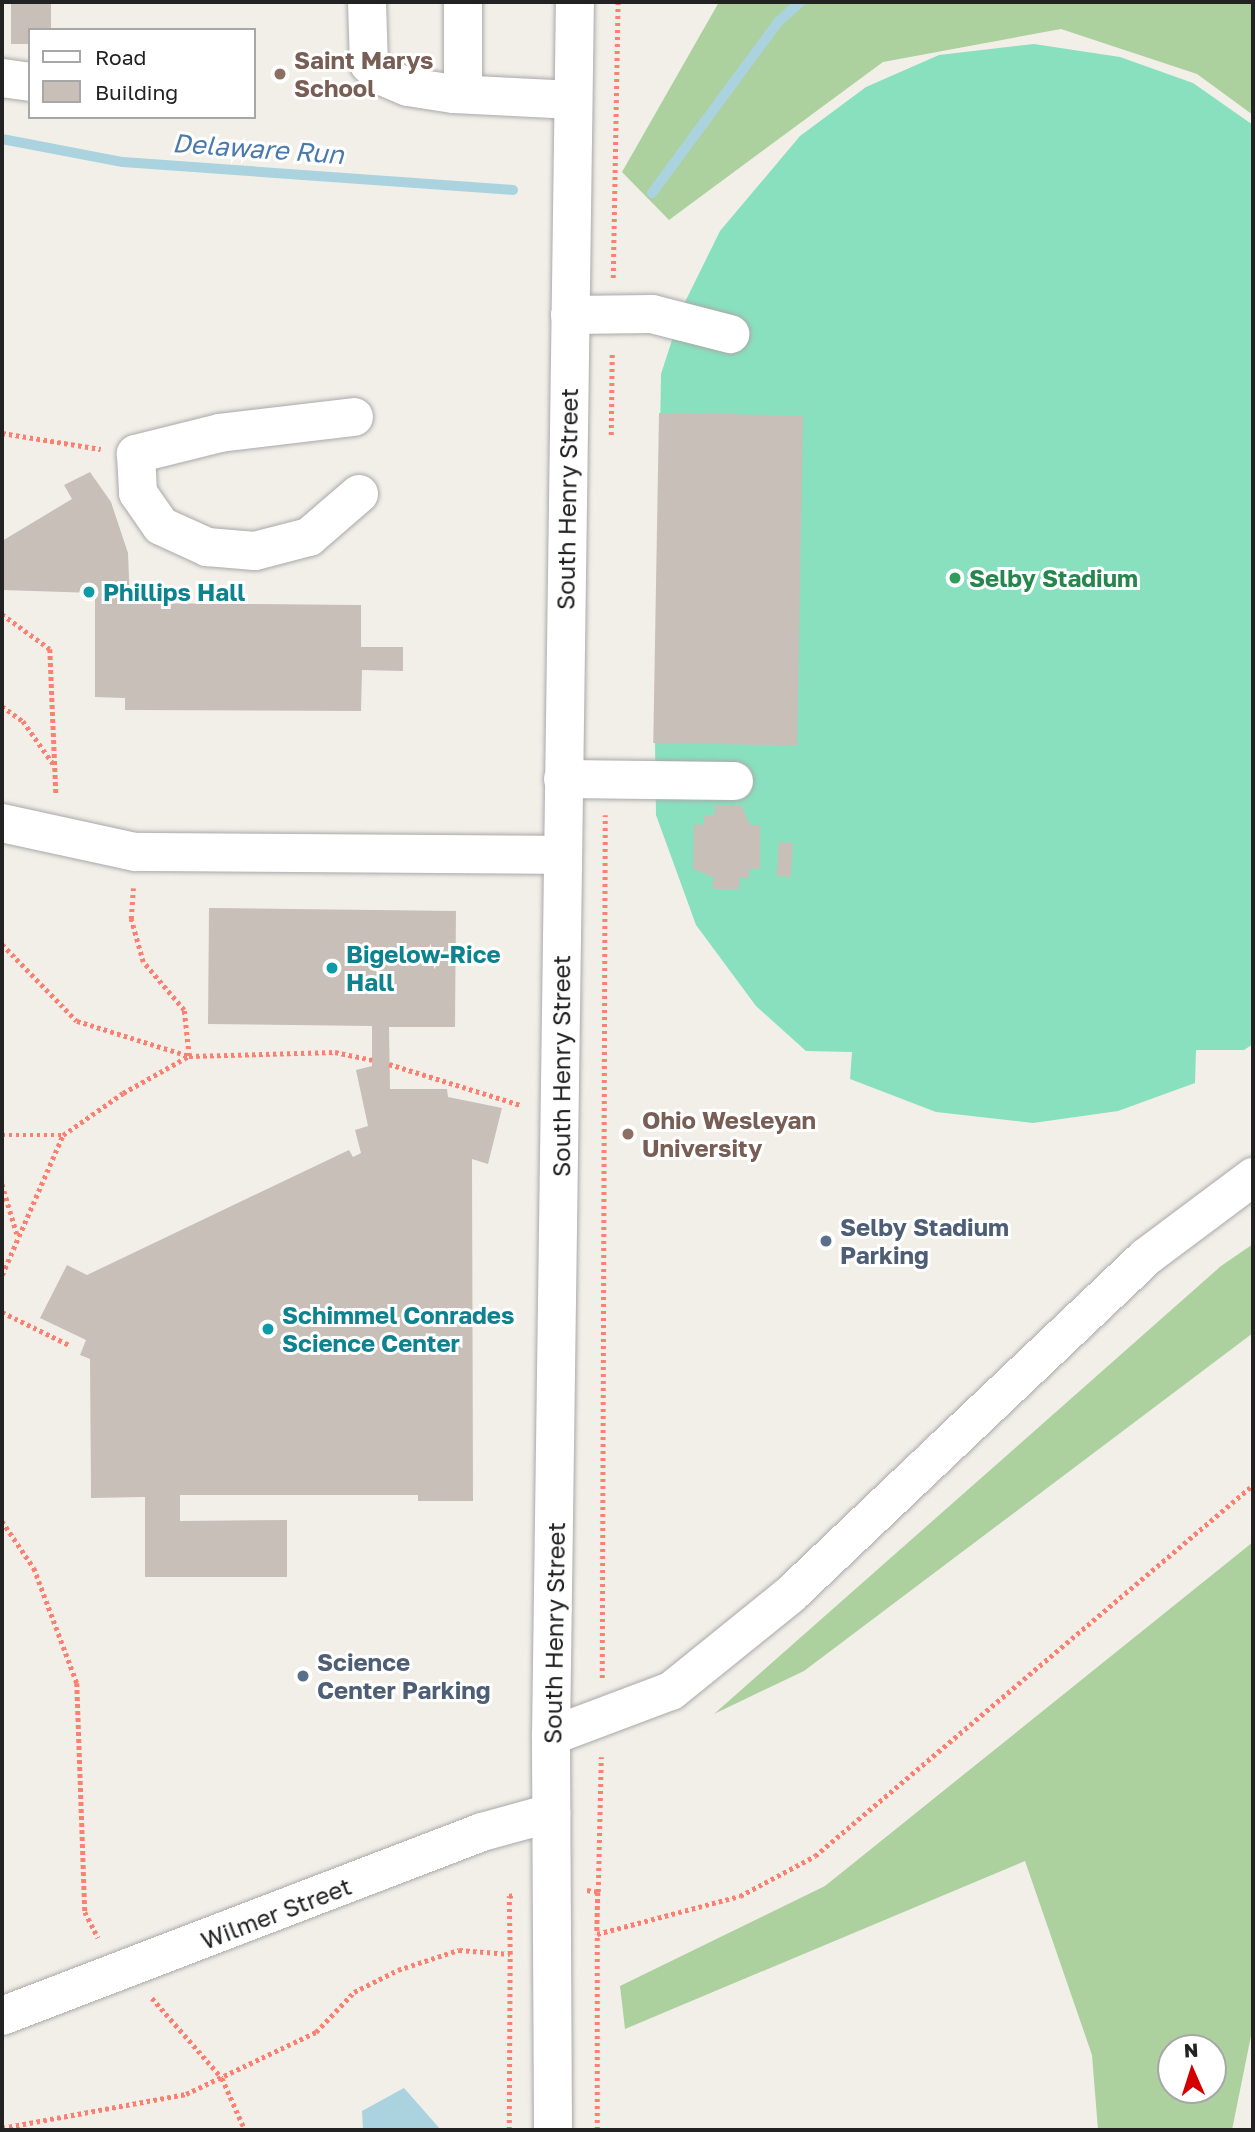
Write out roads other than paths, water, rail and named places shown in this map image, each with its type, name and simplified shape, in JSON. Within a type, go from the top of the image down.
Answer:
[{"type":"street","points":[[367,2],[369,64],[408,87],[463,94],[573,100]]},
{"type":"street","points":[[463,2],[463,94]]},
{"type":"street","name":"South Henry Street","points":[[552,2130],[551,1735],[560,1350],[561,855],[575,2]]},
{"type":"street","points":[[2,78],[28,82]]},
{"type":"street","points":[[570,316],[652,314],[730,334]]},
{"type":"street","points":[[355,417],[220,433],[136,454],[138,493],[161,526],[207,547],[256,551],[309,537],[359,494]]},
{"type":"street","points":[[563,779],[734,781]]},
{"type":"street","points":[[2,823],[135,852],[561,855]]},
{"type":"street","points":[[551,1735],[671,1691],[791,1594],[1146,1257],[1253,1177]]},
{"type":"street","name":"Wilmer Street","points":[[2,2016],[482,1832],[551,1813]]},
{"type":"water","points":[[404,2088],[441,2130],[363,2130],[362,2111]]},
{"type":"waterway","name":"Delaware Run","points":[[652,193],[778,22],[800,2]]},
{"type":"waterway","name":"Delaware Run","points":[[2,139],[123,162],[513,190]]},
{"type":"place","name":"Saint Marys School","points":[[280,74]]},
{"type":"place","name":"Selby Stadium","points":[[955,578]]},
{"type":"place","name":"Phillips Hall","points":[[89,592]]},
{"type":"place","name":"Bigelow-Rice Hall","points":[[332,968]]},
{"type":"place","name":"Ohio Wesleyan University","points":[[628,1134]]},
{"type":"place","name":"Selby Stadium Parking","points":[[826,1241]]},
{"type":"place","name":"Schimmel Conrades Science Center","points":[[268,1329]]},
{"type":"place","name":"Science Center Parking","points":[[303,1676]]}]
